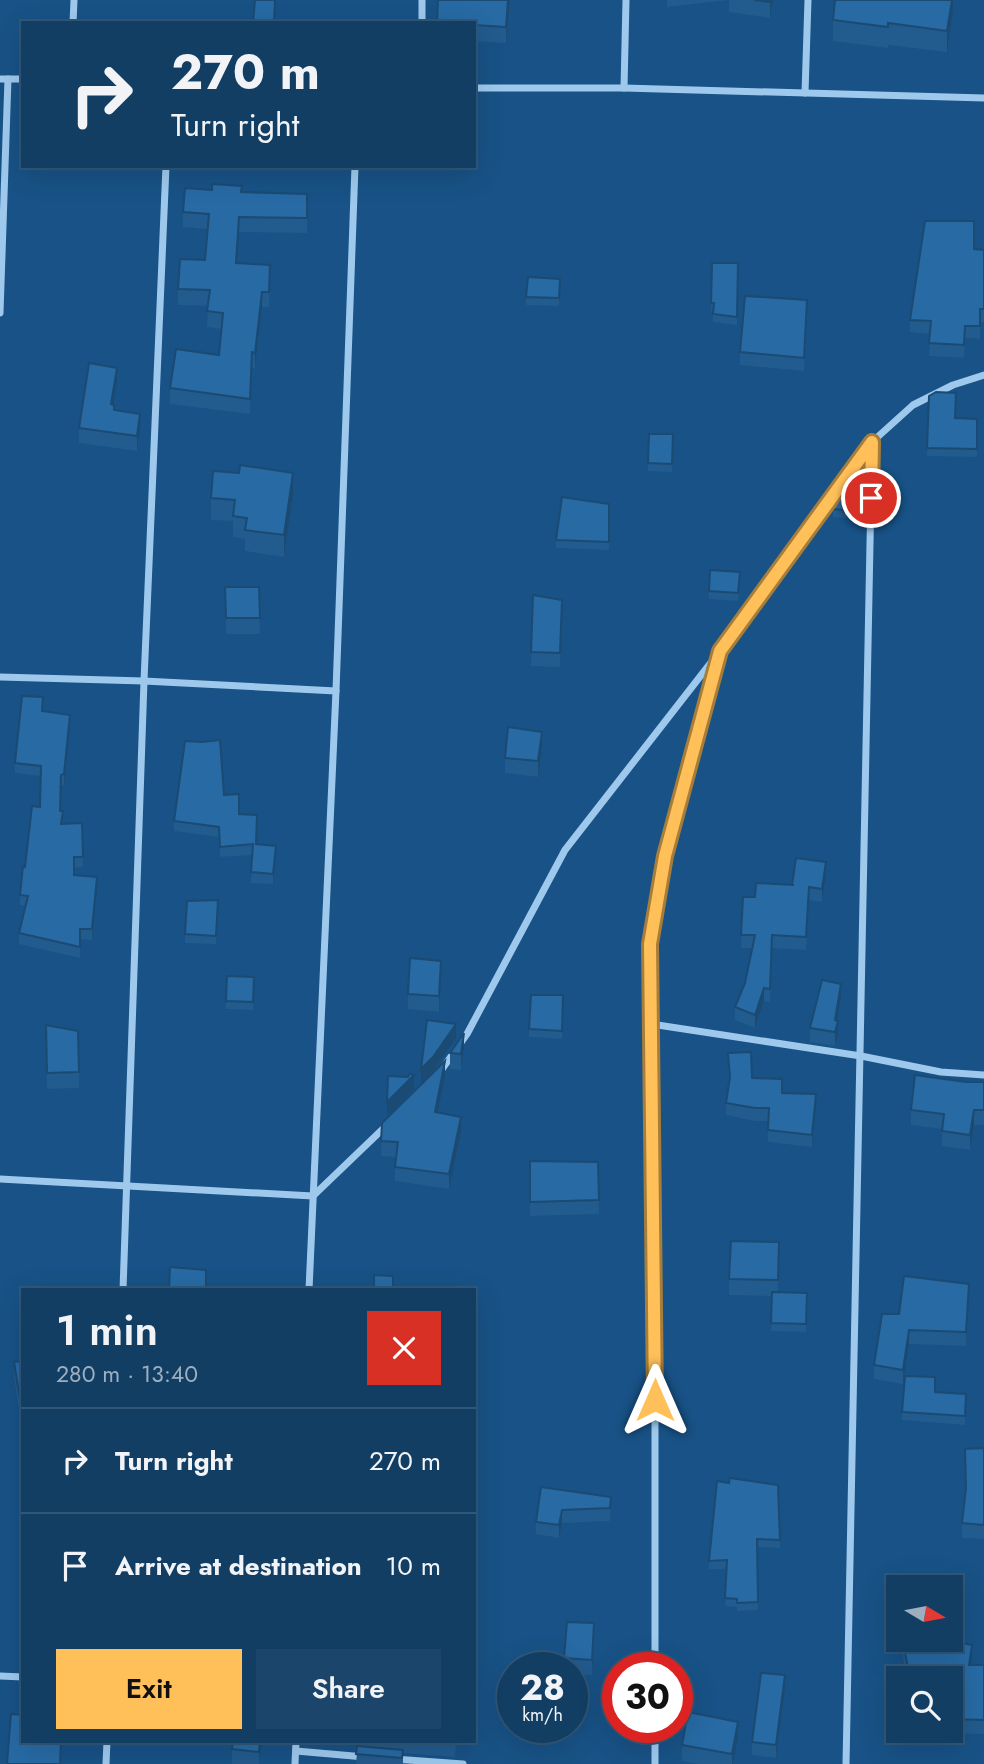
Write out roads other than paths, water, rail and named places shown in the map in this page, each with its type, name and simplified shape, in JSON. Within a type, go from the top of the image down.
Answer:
[{"type":"street","points":[[73,21],[74,0]]},
{"type":"street","points":[[422,0],[422,21]]},
{"type":"street","points":[[624,88],[626,0]]},
{"type":"street","points":[[805,93],[808,0]]},
{"type":"street","points":[[0,313],[4,79]]},
{"type":"street","points":[[476,88],[624,88],[984,98]]},
{"type":"street","points":[[122,1288],[166,168]]},
{"type":"street","points":[[309,1288],[336,691],[355,168]]},
{"type":"street","points":[[438,1075],[467,1034],[565,850],[720,651],[872,442],[913,405],[953,385],[984,375]]},
{"type":"street","points":[[846,1764],[872,442]]},
{"type":"street","points":[[655,1652],[650,944],[665,856],[720,651]]},
{"type":"street","points":[[0,677],[336,691]]},
{"type":"street","points":[[651,1024],[861,1056],[941,1072],[984,1075]]},
{"type":"street","points":[[0,1180],[313,1196],[390,1122]]},
{"type":"street","points":[[0,1676],[21,1677]]},
{"type":"street","points":[[106,1764],[107,1743]]},
{"type":"street","points":[[295,1764],[296,1743]]},
{"type":"street","points":[[655,1743],[655,1764]]},
{"type":"street","points":[[296,1751],[463,1764]]}]
